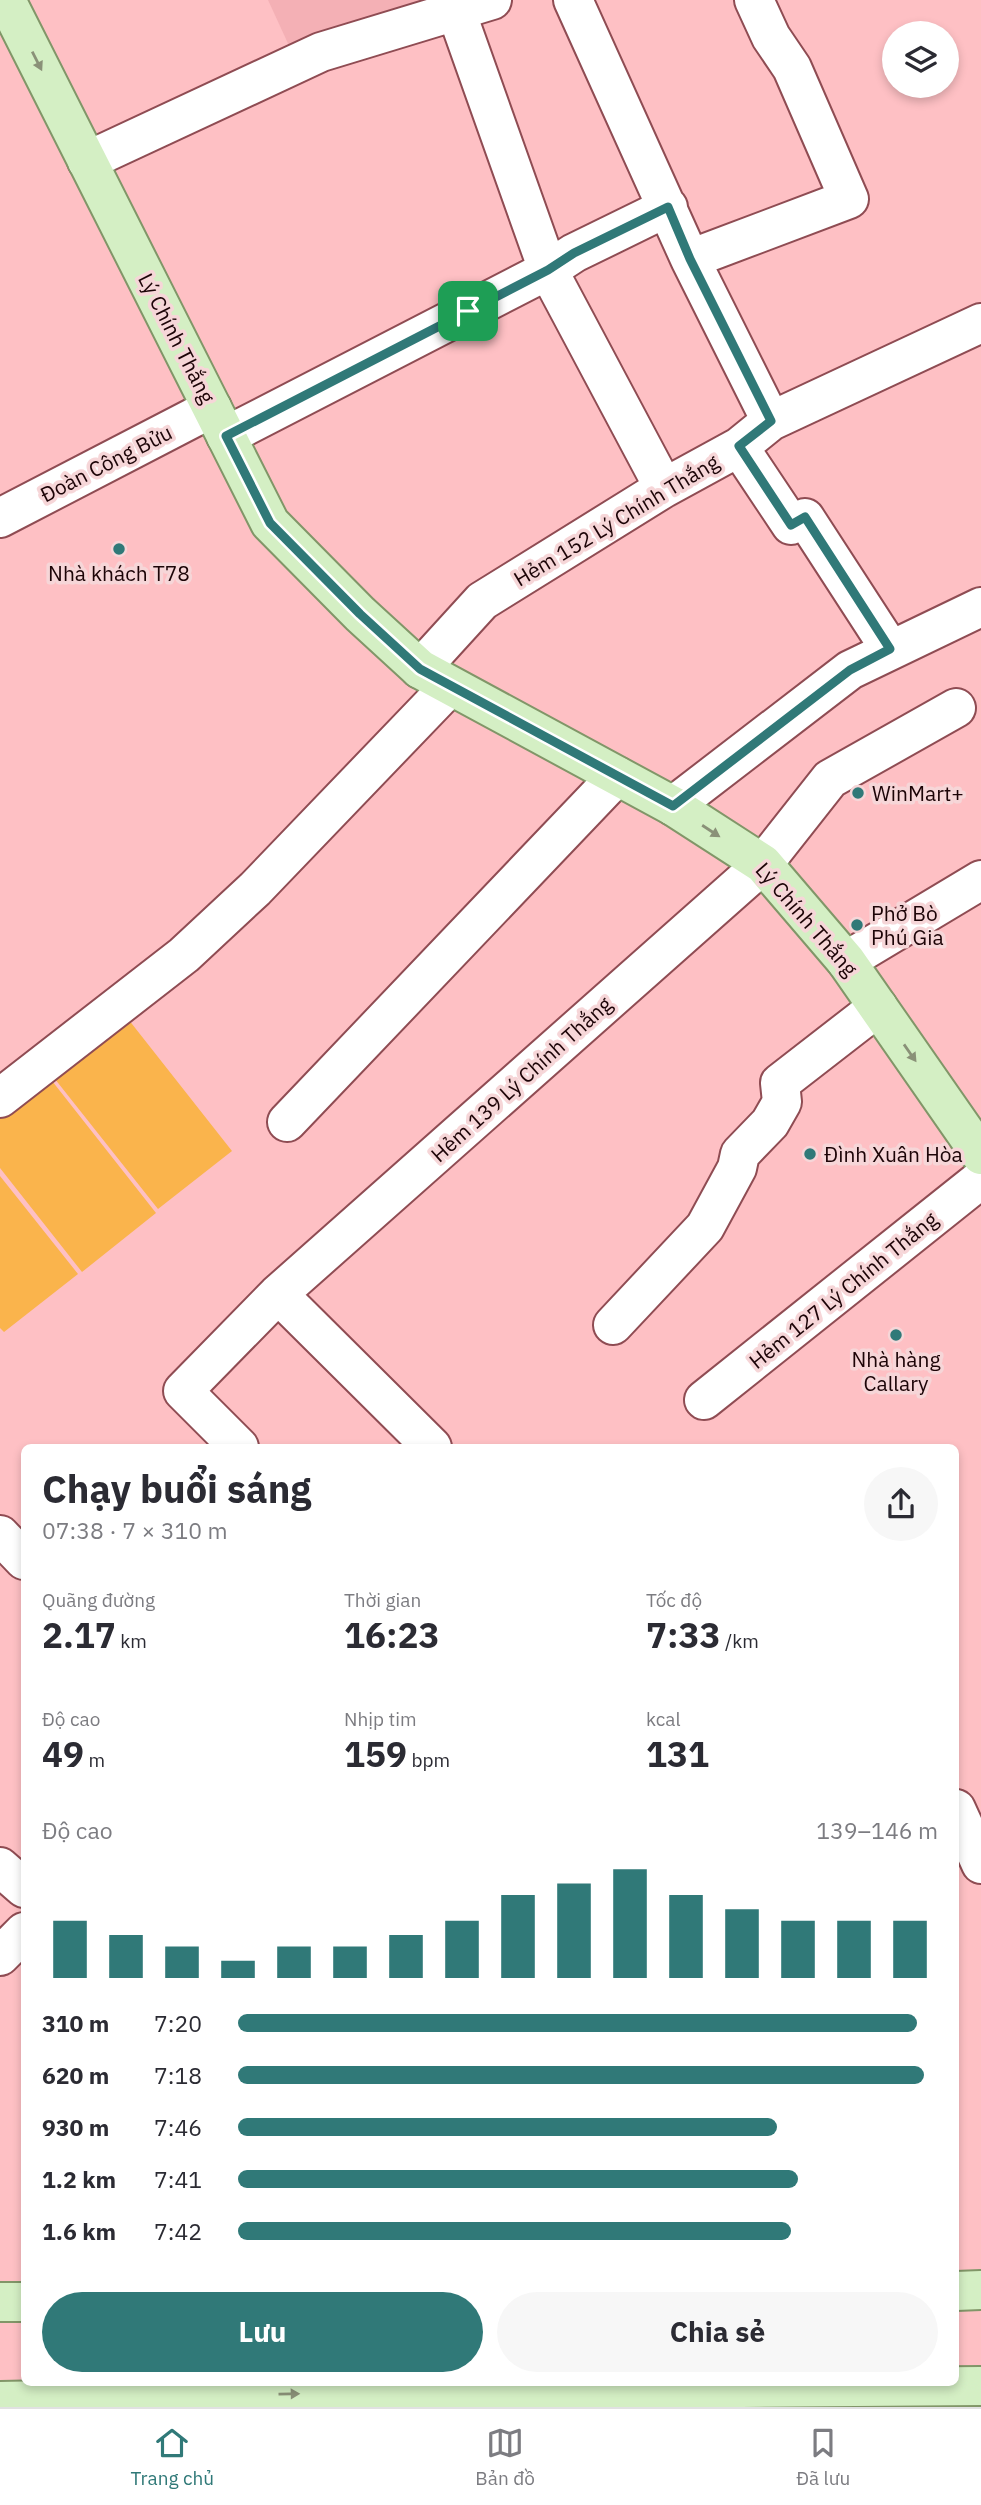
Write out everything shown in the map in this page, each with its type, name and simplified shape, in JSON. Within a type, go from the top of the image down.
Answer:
[{"type":"main road","name":"Lý Chính Thắng","points":[[6,0],[270,523],[360,614],[435,678],[673,806],[763,864],[846,961],[878,1007],[974,1131]]},
{"type":"main road","points":[[959,2291],[981,2290]]},
{"type":"main road","points":[[0,2302],[21,2302]]},
{"type":"main road","points":[[0,2401],[378,2400],[981,2386]]},
{"type":"street","points":[[87,162],[321,52],[492,0]]},
{"type":"street","points":[[573,0],[690,259],[771,421]]},
{"type":"street","points":[[690,259],[849,199],[792,68],[771,37],[754,0]]},
{"type":"street","points":[[456,11],[548,270],[664,488]]},
{"type":"street","name":"Đoàn Công Bửu","points":[[0,518],[219,422],[548,270],[574,253],[668,207]]},
{"type":"street","name":"Hẻm 152 Lý Chính Thắng","points":[[0,1098],[184,955],[255,889],[435,678],[482,601],[664,488],[739,446],[771,421],[981,323]]},
{"type":"street","points":[[739,446],[791,525],[805,517],[890,649]]},
{"type":"street","points":[[673,806],[850,670],[981,607]]},
{"type":"street","name":"Hẻm 139 Lý Chính Thắng","points":[[236,1444],[183,1391],[278,1294],[763,864],[830,779],[956,708]]},
{"type":"street","points":[[287,1122],[617,776]]},
{"type":"street","points":[[846,961],[981,880]]},
{"type":"street","points":[[614,1325],[705,1227],[737,1168],[740,1154],[770,1123],[782,1102],[780,1083],[878,1007]]},
{"type":"street","name":"Hẻm 127 Lý Chính Thắng","points":[[704,1400],[981,1179]]},
{"type":"street","points":[[278,1294],[429,1444]]},
{"type":"street","points":[[0,1535],[21,1557]]},
{"type":"street","points":[[959,1816],[981,1864]]},
{"type":"street","points":[[0,1867],[21,1885]]},
{"type":"street","points":[[0,1956],[21,1936]]},
{"type":"shaded area","points":[[268,0],[452,0],[291,50]]},
{"type":"shaded area","points":[[121,1010],[232,1151],[158,1209],[47,1069]]},
{"type":"shaded area","points":[[45,1072],[156,1213],[82,1272],[0,1168],[0,1108]]},
{"type":"shaded area","points":[[0,1176],[78,1274],[4,1332],[0,1328]]},
{"type":"place","name":"Nhà khách T78","points":[[119,549]]},
{"type":"place","name":"WinMart+","points":[[858,793]]},
{"type":"place","name":"Phở Bò Phú Gia","points":[[857,925]]},
{"type":"place","name":"Đình Xuân Hòa","points":[[810,1154]]},
{"type":"place","name":"Nhà hàng Callary","points":[[896,1335]]},
{"type":"route","points":[[668,207],[690,259],[771,421],[739,446],[791,525],[805,517],[890,649],[850,670],[673,806],[420,669],[360,614],[270,523],[226,436],[468,311],[548,270],[574,253],[668,207]]}]
